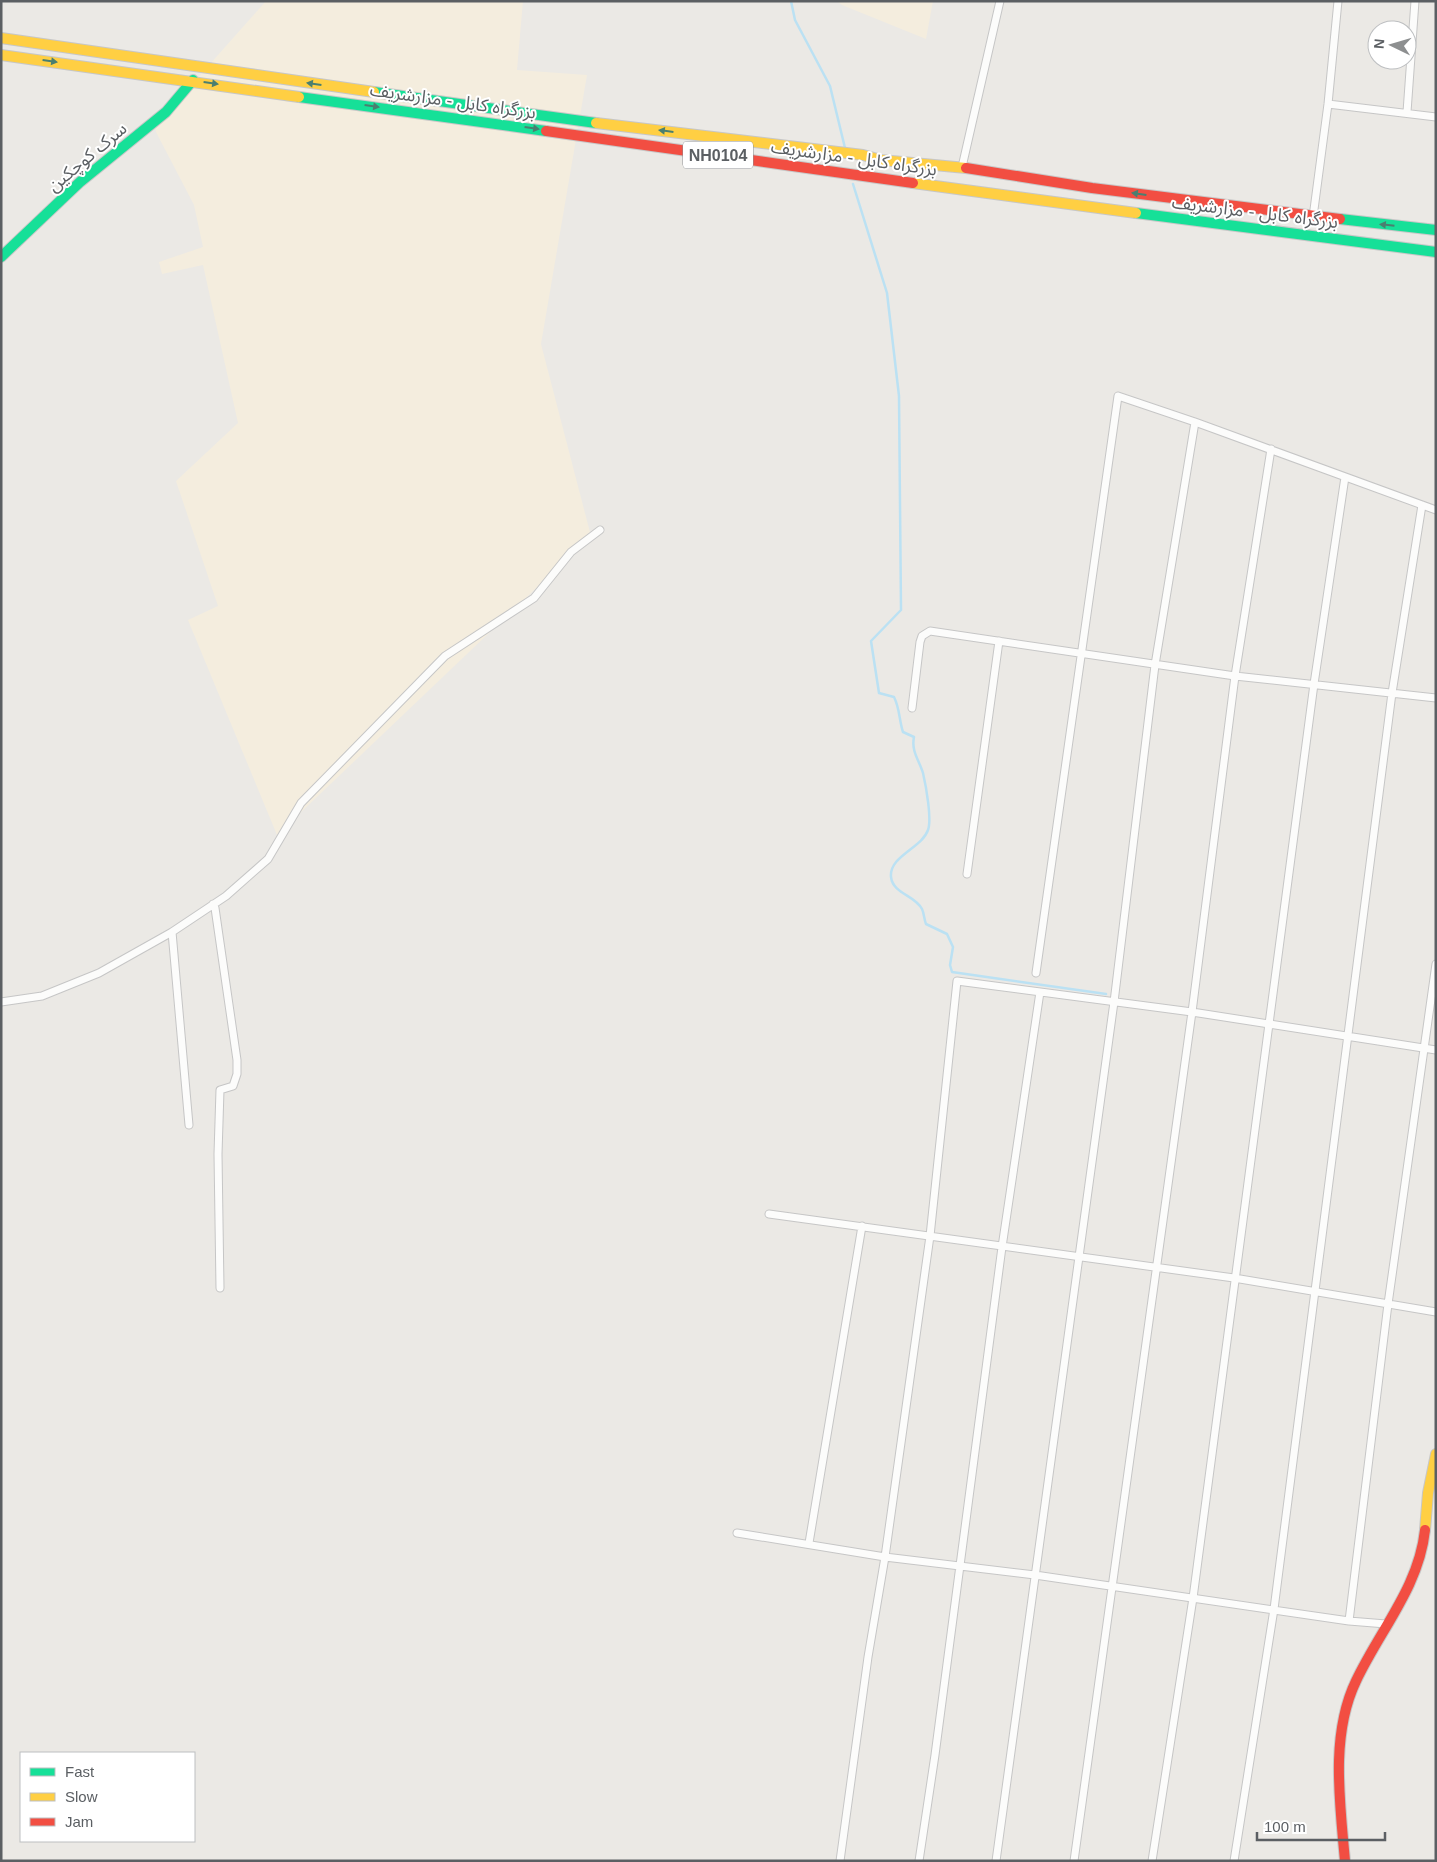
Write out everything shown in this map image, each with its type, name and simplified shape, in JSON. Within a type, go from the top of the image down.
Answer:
[{"type":"main road","name":"بزرگراه کابل - مزارشریف","points":[[1,38],[571,120],[862,155],[881,160],[962,167],[1092,188],[1313,217],[1436,230]]},
{"type":"main road","name":"بزرگراه کابل - مزارشریف","points":[[1,55],[193,80],[1057,203],[1436,252]]},
{"type":"main road","name":"سرک کوچکین","points":[[1,257],[80,182],[166,112],[193,80]]},
{"type":"main road","points":[[1345,1861],[1338,1791],[1340,1734],[1355,1682],[1386,1624],[1412,1582],[1423,1547],[1428,1493],[1436,1454]]},
{"type":"street","points":[[962,167],[1000,1]]},
{"type":"street","points":[[1313,217],[1328,104],[1338,1]]},
{"type":"street","points":[[1407,112],[1415,1]]},
{"type":"street","points":[[1328,104],[1436,117]]},
{"type":"street","points":[[1036,973],[1118,396],[1195,422],[1436,510]]},
{"type":"street","points":[[996,1861],[1114,1002],[1155,665],[1195,422]]},
{"type":"street","points":[[1074,1861],[1192,1012],[1235,676],[1270,449]]},
{"type":"street","points":[[1152,1861],[1193,1598],[1314,684],[1345,477]]},
{"type":"street","points":[[1234,1861],[1274,1610],[1392,693],[1422,505]]},
{"type":"street","points":[[1,1002],[42,996],[99,973],[172,932],[213,904],[268,859],[301,803],[445,656],[534,598],[570,552],[600,530]]},
{"type":"street","points":[[912,708],[922,636],[930,631],[1235,676],[1436,698]]},
{"type":"street","points":[[967,874],[999,641]]},
{"type":"street","points":[[213,904],[237,1060],[237,1074],[233,1086],[220,1090],[218,1154],[220,1288]]},
{"type":"street","points":[[172,932],[189,1126]]},
{"type":"street","points":[[1349,1621],[1388,1304],[1436,964]]},
{"type":"street","points":[[840,1861],[868,1657],[886,1557],[930,1236],[957,981],[1192,1012],[1436,1050]]},
{"type":"street","points":[[919,1861],[935,1755],[958,1566],[1002,1247],[1040,992]]},
{"type":"street","points":[[769,1214],[1234,1278],[1436,1312]]},
{"type":"street","points":[[809,1543],[862,1226]]},
{"type":"street","points":[[737,1533],[809,1543],[886,1557],[1035,1575],[1112,1588],[1349,1621],[1386,1624]]},
{"type":"shaded area","points":[[266,1],[523,1],[517,70],[587,75],[541,344],[592,540],[573,553],[277,835],[188,620],[218,606],[176,481],[238,423],[203,265],[162,274],[159,262],[203,247],[194,205],[156,132],[155,126]]},
{"type":"shaded area","points":[[837,1],[933,1],[926,39],[842,5]]},
{"type":"waterway","points":[[791,1],[795,20],[830,86],[845,148]]},
{"type":"waterway","points":[[853,184],[887,293],[899,396],[901,610],[871,641],[879,693],[894,697],[903,732],[914,737],[914,751],[923,773],[929,811],[929,825],[925,836],[895,863],[891,877],[893,883],[900,891],[919,904],[926,924],[947,934],[953,947],[950,965],[952,972],[1106,994]]},
{"type":"traffic: fast","points":[[1,257],[80,182],[166,112],[193,80]]},
{"type":"traffic: fast","points":[[374,92],[596,123]]},
{"type":"traffic: fast","points":[[299,97],[546,131]]},
{"type":"traffic: fast","points":[[1136,213],[1436,252]]},
{"type":"traffic: fast","points":[[1340,219],[1436,230]]},
{"type":"traffic: slow","points":[[1,38],[374,92]]},
{"type":"traffic: slow","points":[[1,55],[299,97]]},
{"type":"traffic: slow","points":[[596,123],[863,155],[881,160],[966,168]]},
{"type":"traffic: slow","points":[[913,183],[1136,213]]},
{"type":"traffic: slow","points":[[1425,1530],[1428,1493],[1436,1454]]},
{"type":"traffic: jam","points":[[546,131],[913,183]]},
{"type":"traffic: jam","points":[[966,168],[1092,188],[1340,219]]},
{"type":"traffic: jam","points":[[1345,1861],[1339,1793],[1339,1770],[1340,1746],[1348,1702],[1356,1681],[1407,1589],[1421,1551],[1425,1530]]}]
